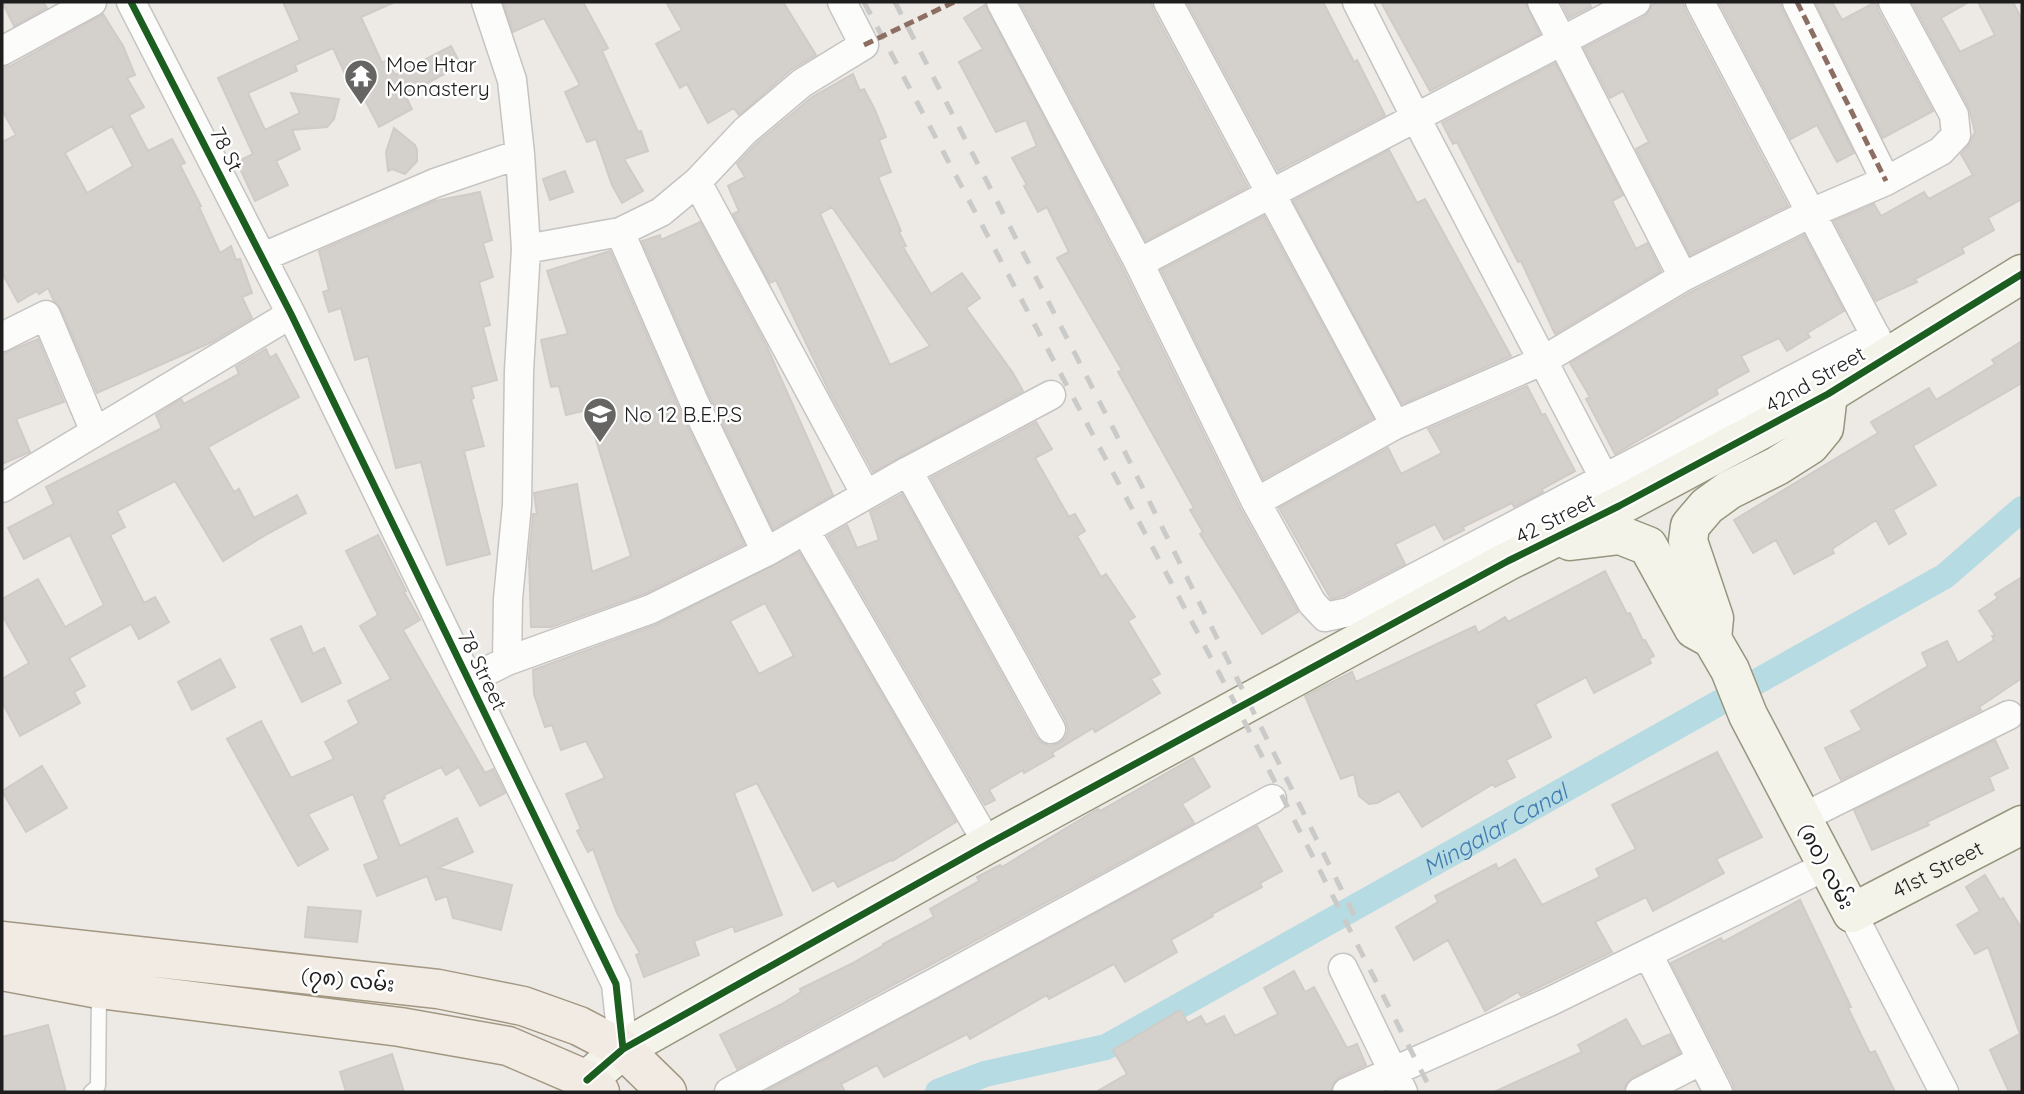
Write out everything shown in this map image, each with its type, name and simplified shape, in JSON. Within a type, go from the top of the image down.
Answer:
[{"type":"main road","name":"(၇၈) လမ်း","points":[[2,942],[438,989],[523,1006],[579,1026],[623,1049],[667,1092]]},
{"type":"main road","name":"(၇၈) လမ်း","points":[[2,971],[99,989],[400,1027],[508,1046],[593,1086]]},
{"type":"street","points":[[2,51],[92,2]]},
{"type":"street","name":"78 St","points":[[131,2],[290,314]]},
{"type":"street","points":[[486,2],[512,80],[526,249],[519,371],[517,505],[508,599],[507,662]]},
{"type":"street","points":[[526,249],[620,232],[661,212],[697,182],[745,131],[793,91],[864,45],[842,2]]},
{"type":"street","points":[[1001,2],[1139,263],[1256,502],[1312,603],[1325,617],[1349,612],[1612,492],[1881,347],[1700,2]]},
{"type":"street","points":[[1168,2],[1395,425]]},
{"type":"street","points":[[1357,2],[1612,492]]},
{"type":"street","points":[[1542,2],[1683,277]]},
{"type":"street","points":[[1139,263],[1636,2]]},
{"type":"street","points":[[1797,2],[1886,181]]},
{"type":"street","points":[[1256,502],[1395,425],[1542,361],[1683,277],[1811,213],[1886,181],[1941,151],[1956,135],[1954,115],[1894,2]]},
{"type":"street","points":[[262,257],[435,183],[520,154]]},
{"type":"street","points":[[697,182],[866,495]]},
{"type":"street","points":[[620,232],[695,404],[766,552]]},
{"type":"street","name":"42nd Street","points":[[1612,492],[1828,394],[1881,347],[2022,274]]},
{"type":"street","points":[[2,488],[290,314]]},
{"type":"street","name":"78 Street","points":[[290,314],[615,984],[623,1049]]},
{"type":"street","points":[[2,337],[46,315],[95,432]]},
{"type":"street","name":"(၈၀) လမ်း","points":[[1828,394],[1824,428],[1810,445],[1777,466],[1729,490],[1707,506],[1690,526],[1688,541],[1714,618],[1721,654],[1748,715],[1944,1092]]},
{"type":"street","points":[[469,680],[507,662],[651,610],[766,552],[908,471],[1051,395]]},
{"type":"street","points":[[908,471],[1051,729]]},
{"type":"street","name":"42 Street","points":[[1508,561],[1612,492]]},
{"type":"street","points":[[805,530],[988,844]]},
{"type":"street","name":"(၈၀) လမ်း","points":[[1508,561],[1594,537],[1620,535],[1648,546],[1694,629],[1721,654]]},
{"type":"street","points":[[593,1086],[623,1049],[988,844],[1508,561]]},
{"type":"street","points":[[1802,818],[2010,715]]},
{"type":"street","points":[[729,1092],[934,984],[1272,799]]},
{"type":"street","name":"41st Street","points":[[1852,913],[2022,825]]},
{"type":"street","points":[[1347,1092],[1398,1082],[1551,1001],[1826,866]]},
{"type":"street","points":[[1648,954],[1718,1092]]},
{"type":"street","points":[[1343,968],[1398,1082]]},
{"type":"street","points":[[1640,1092],[1702,1060]]},
{"type":"lane","points":[[91,1092],[98,1086],[99,989]]},
{"type":"building","points":[[2,2],[43,2],[47,8],[14,26]]},
{"type":"building","points":[[283,2],[395,2],[361,17],[382,63],[387,60],[395,75],[451,46],[461,65],[405,95],[412,109],[379,127],[347,65],[345,74],[333,48],[295,65],[297,71],[248,93],[265,130],[300,113],[291,93],[339,99],[334,119],[327,127],[292,130],[300,149],[276,161],[288,185],[255,201],[237,162],[253,154],[218,78],[300,40]]},
{"type":"building","points":[[503,2],[583,2],[608,48],[602,51],[648,151],[624,159],[643,191],[622,203],[612,185],[596,139],[587,142],[565,92],[580,85],[544,18],[513,32]]},
{"type":"building","points":[[666,2],[783,2],[816,55],[791,70],[739,115],[734,108],[708,123],[687,84],[680,88],[656,44],[682,30]]},
{"type":"building","points":[[1020,2],[1151,2],[1248,187],[1146,241]]},
{"type":"building","points":[[1187,2],[1323,2],[1385,115],[1278,171]]},
{"type":"building","points":[[1381,2],[1525,2],[1540,34],[1430,91]]},
{"type":"building","points":[[1561,2],[1589,2],[1591,7],[1569,18]]},
{"type":"building","points":[[1659,2],[1683,2],[1788,206],[1690,255],[1636,149],[1649,142],[1623,91],[1610,98],[1584,48],[1644,17],[1652,5]]},
{"type":"building","points":[[1719,2],[1780,2],[1854,153],[1837,162],[1817,125],[1791,139]]},
{"type":"building","points":[[1815,2],[1832,2],[1842,20],[1876,2],[1933,111],[1883,138]]},
{"type":"building","points":[[1912,2],[1969,2],[1941,18],[1960,52],[1995,35],[1978,2],[2013,2],[2022,20],[2022,199],[1988,218],[1994,230],[1962,248],[1964,253],[1915,279],[1917,282],[1876,301],[1834,221],[1874,204],[1881,216],[1924,192],[1929,199],[1973,175],[1961,154],[1975,132],[1969,108]]},
{"type":"building","points":[[985,5],[1124,271],[1241,510],[1298,612],[1262,634],[1200,534],[1203,532],[1190,510],[1194,508],[1118,372],[1122,370],[1057,258],[1069,252],[1047,207],[1038,212],[1012,158],[1037,146],[1026,120],[996,132],[959,62],[983,49],[964,18]]},
{"type":"building","points":[[103,14],[123,46],[135,75],[127,78],[144,107],[129,115],[148,151],[172,139],[185,163],[180,165],[201,206],[199,207],[220,253],[231,246],[236,260],[240,259],[252,293],[242,297],[252,318],[212,342],[97,393],[61,309],[48,288],[18,302],[2,273],[2,142],[16,135],[2,110],[2,68]],"holes":[[[112,126],[133,166],[87,193],[65,153]]]},
{"type":"building","points":[[1555,63],[1623,195],[1612,201],[1636,249],[1647,243],[1661,271],[1555,334],[1521,261],[1518,262],[1457,142],[1453,144],[1442,123]]},
{"type":"building","points":[[853,74],[860,91],[864,89],[886,137],[879,140],[891,172],[878,177],[901,231],[899,232],[906,246],[903,247],[931,294],[962,273],[980,298],[966,308],[1023,391],[873,472],[829,391],[776,280],[770,283],[733,214],[739,211],[728,186],[745,177],[737,164],[757,143],[812,97]],"holes":[[[832,207],[930,346],[890,365],[820,214]]]},
{"type":"building","points":[[394,128],[415,145],[417,150],[417,161],[405,174],[392,169],[388,171],[386,152]]},
{"type":"building","points":[[1389,150],[1417,203],[1425,199],[1511,356],[1402,404],[1293,201]]},
{"type":"building","points":[[565,171],[573,192],[550,200],[543,179]]},
{"type":"building","points":[[480,192],[492,240],[483,243],[493,277],[479,282],[490,325],[483,327],[497,380],[471,387],[474,398],[471,399],[484,446],[464,451],[490,554],[447,565],[421,462],[396,468],[368,356],[355,360],[341,308],[329,312],[323,292],[329,290],[319,251],[435,201]]},
{"type":"building","points":[[1264,216],[1373,418],[1263,479],[1161,270]]},
{"type":"building","points":[[700,222],[766,345],[833,495],[773,529],[710,397],[642,241],[660,235],[661,240]]},
{"type":"building","points":[[1804,235],[1844,311],[1807,333],[1810,337],[1787,351],[1779,338],[1741,356],[1749,371],[1716,389],[1718,394],[1615,454],[1586,399],[1590,397],[1570,363],[1691,292]]},
{"type":"building","points":[[610,251],[680,411],[744,544],[644,594],[551,627],[531,627],[529,557],[533,514],[537,514],[534,493],[577,484],[592,572],[631,556],[587,410],[566,415],[559,386],[551,387],[541,340],[568,334],[547,271]]},
{"type":"building","points":[[38,339],[64,402],[16,419],[30,452],[2,464],[2,354]]},
{"type":"building","points":[[2022,341],[2022,383],[1913,446],[1936,485],[1893,510],[1906,534],[1889,544],[1876,520],[1832,549],[1834,553],[1794,574],[1776,540],[1753,553],[1734,520],[1878,433],[1871,422],[1929,388],[1936,400],[1995,364],[1992,360]]},
{"type":"building","points":[[266,349],[270,358],[276,354],[299,397],[208,447],[234,492],[239,489],[254,518],[297,495],[306,513],[223,561],[175,481],[117,511],[125,527],[110,535],[144,603],[155,597],[169,622],[139,639],[131,624],[69,658],[85,686],[74,692],[80,703],[20,736],[2,702],[2,679],[29,663],[2,615],[2,599],[38,579],[65,627],[104,605],[70,535],[24,559],[8,528],[54,504],[46,487],[162,428],[156,415],[181,399],[184,404],[239,374],[236,367]]},
{"type":"building","points":[[1527,386],[1575,471],[1542,489],[1543,492],[1514,507],[1512,503],[1463,527],[1464,530],[1444,540],[1435,524],[1395,544],[1405,564],[1343,596],[1331,599],[1279,508],[1388,448],[1401,474],[1442,453],[1428,429]]},
{"type":"building","points":[[1036,422],[1052,449],[1035,458],[1069,517],[1075,514],[1085,531],[1077,536],[1101,577],[1106,574],[1135,617],[1128,621],[1160,674],[1151,679],[1160,693],[1095,732],[1093,728],[1052,753],[1054,756],[989,790],[995,800],[985,805],[828,536],[847,525],[857,548],[879,540],[870,512],[902,494],[1036,737],[1050,746],[1060,743],[1068,730],[1066,721],[931,478]]},
{"type":"building","points":[[378,535],[420,620],[403,630],[485,773],[493,769],[505,793],[480,806],[459,767],[446,775],[441,767],[384,795],[382,800],[400,846],[457,818],[473,852],[438,868],[512,885],[501,930],[453,918],[447,896],[436,900],[427,876],[377,896],[364,865],[379,859],[353,794],[308,814],[328,849],[298,866],[227,739],[261,721],[291,778],[334,759],[325,742],[359,723],[348,701],[391,679],[360,626],[378,615],[346,551]]},
{"type":"building","points":[[799,552],[956,822],[892,861],[838,887],[834,880],[813,891],[757,783],[734,793],[782,915],[735,932],[733,926],[694,941],[699,955],[644,977],[636,955],[640,953],[617,913],[593,849],[588,852],[577,831],[581,829],[566,794],[605,778],[586,741],[561,750],[552,725],[545,727],[534,694],[533,670],[658,624]],"holes":[[[765,603],[794,656],[759,674],[730,621]]]},
{"type":"building","points":[[1605,571],[1627,614],[1630,613],[1643,641],[1645,640],[1654,656],[1649,659],[1651,663],[1594,693],[1586,677],[1535,704],[1551,737],[1506,760],[1515,777],[1495,787],[1493,784],[1422,827],[1399,791],[1377,803],[1369,804],[1359,796],[1354,774],[1341,779],[1305,696],[1352,672],[1356,682],[1475,626],[1478,633],[1505,617],[1508,622]]},
{"type":"building","points":[[2022,577],[2022,678],[1979,707],[1981,710],[1841,780],[1825,748],[1862,730],[1851,711],[1928,666],[1922,653],[1947,641],[1958,663],[1994,640],[1992,636],[1995,635],[1979,611],[1998,598],[1995,594]]},
{"type":"building","points":[[301,626],[313,654],[324,648],[341,683],[302,702],[271,639]]},
{"type":"building","points":[[220,659],[235,687],[192,710],[178,682]]},
{"type":"building","points":[[1995,740],[2008,768],[1989,777],[1994,790],[1927,822],[1929,825],[1872,850],[1854,810]]},
{"type":"building","points":[[1717,752],[1762,837],[1716,859],[1724,873],[1653,911],[1646,897],[1595,922],[1612,952],[1521,996],[1518,992],[1485,1011],[1448,940],[1414,960],[1396,927],[1438,902],[1435,896],[1496,864],[1498,869],[1515,859],[1542,905],[1600,877],[1596,869],[1636,849],[1612,805]]},
{"type":"building","points":[[1193,758],[1210,787],[1182,804],[1194,823],[737,1069],[720,1035],[780,1005],[801,992],[800,989],[851,964],[934,917],[930,909],[979,881],[977,877],[1000,865],[1002,867],[1098,809],[1100,811]]},
{"type":"building","points":[[42,766],[67,808],[26,832],[2,791]]},
{"type":"building","points":[[1257,826],[1282,871],[1260,883],[1262,887],[1171,940],[1177,952],[1125,982],[1114,964],[1049,999],[1047,995],[970,1039],[967,1034],[884,1077],[877,1065],[841,1084],[845,1092],[769,1092],[768,1090]]},
{"type":"building","points":[[1985,875],[2022,929],[2022,1092],[2009,1092],[1990,1050],[2020,1034],[1988,947],[1975,954],[1957,925],[1980,911],[1966,887]]},
{"type":"building","points":[[1800,900],[1870,1053],[1875,1051],[1895,1092],[1735,1092],[1671,963],[1721,938],[1723,942]]},
{"type":"building","points":[[308,907],[361,911],[357,942],[305,937]]},
{"type":"building","points":[[1294,971],[1305,992],[1314,987],[1347,1048],[1357,1044],[1366,1065],[1340,1077],[1333,1083],[1331,1092],[1096,1092],[1127,1074],[1113,1050],[1180,1010],[1188,1023],[1201,1016],[1206,1025],[1224,1016],[1235,1036],[1278,1014],[1264,988]]},
{"type":"building","points":[[1626,1019],[1642,1047],[1670,1034],[1680,1053],[1632,1078],[1626,1084],[1624,1092],[1494,1092],[1582,1052],[1578,1045]]},
{"type":"building","points":[[48,1025],[66,1092],[2,1092],[2,1037]]},
{"type":"building","points":[[392,1054],[404,1092],[346,1092],[340,1072]]},
{"type":"waterway","name":"Mingalar Canal","points":[[938,1092],[985,1074],[1106,1047],[1945,576],[2022,509]]},
{"type":"railway","points":[[864,2],[1238,709],[1432,1092]]},
{"type":"railway","points":[[895,2],[1114,430],[1360,927]]},
{"type":"marked path","points":[[864,45],[954,2]]},
{"type":"marked path","points":[[1797,2],[1886,181]]},
{"type":"cycle path","points":[[131,2],[291,314],[616,984],[623,1049]]},
{"type":"cycle path","points":[[587,1080],[623,1049],[988,844],[1508,561],[1619,506],[1828,394],[2022,274]]},
{"type":"place","name":"Moe Htar Monastery","points":[[361,106]]},
{"type":"place","name":"No 12 B.E.P.S","points":[[600,444]]}]
